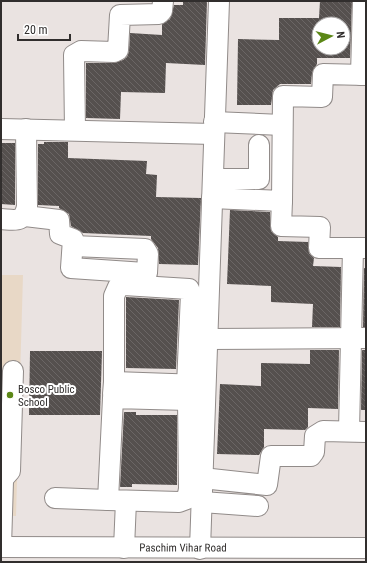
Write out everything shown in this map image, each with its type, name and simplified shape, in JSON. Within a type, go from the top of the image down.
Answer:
[{"type":"street","points":[[75,130],[74,55],[81,52],[114,52],[118,50],[120,15],[159,14],[162,12],[163,1]]},
{"type":"street","points":[[200,549],[202,478],[193,393],[207,339],[219,1]]},
{"type":"street","points":[[202,478],[267,485],[271,456],[311,456],[314,452],[314,438],[316,433],[323,431],[358,432],[360,248],[319,248],[320,227],[281,226],[282,125],[283,96],[322,97],[323,74],[363,75],[363,1]]},
{"type":"street","points":[[1,128],[75,130],[214,128],[282,125]]},
{"type":"street","points":[[25,216],[27,207],[26,129]]},
{"type":"street","points":[[213,179],[259,179],[259,145]]},
{"type":"street","points":[[212,198],[282,201]]},
{"type":"street","points":[[1,219],[21,219],[25,216],[59,220],[60,234],[73,239],[71,268],[209,278]]},
{"type":"street","points":[[55,498],[117,501],[179,502],[187,499],[189,489],[193,393],[191,294],[189,289],[124,285],[118,287],[114,296],[113,390],[117,501],[124,548]]},
{"type":"street","points":[[207,339],[359,338]]},
{"type":"street","points":[[1,547],[2,481],[10,471],[13,371]]},
{"type":"street","points":[[113,390],[193,393]]},
{"type":"street","points":[[202,502],[258,506]]},
{"type":"street","name":"Paschim Vihar Road","points":[[1,547],[29,555],[124,548],[366,548]]},
{"type":"shaded area","name":"Bosco Public School","points":[[1,275],[23,275],[16,516],[1,515]]},
{"type":"building","points":[[183,1],[207,1],[205,65],[166,63],[165,93],[121,92],[120,119],[86,118],[86,63],[114,63],[123,60],[127,57],[129,51],[130,33],[162,35],[162,24],[170,19],[174,5],[183,5]]},
{"type":"building","points":[[320,1],[352,1],[351,30],[351,16],[319,16]]},
{"type":"building","points":[[279,18],[311,18],[311,56],[350,56],[350,58],[317,58],[317,64],[312,73],[311,84],[280,84],[273,90],[271,105],[237,105],[238,39],[279,40]]},
{"type":"building","points":[[44,142],[68,142],[68,158],[147,161],[146,174],[157,175],[156,197],[201,198],[198,265],[159,264],[158,248],[151,239],[151,236],[83,233],[71,226],[69,214],[59,208],[59,206],[38,205],[38,144],[44,144]]},
{"type":"building","points":[[1,143],[15,143],[15,205],[1,204]]},
{"type":"building","points":[[230,210],[270,212],[271,231],[278,237],[278,241],[308,242],[309,253],[314,258],[313,266],[341,267],[340,327],[312,327],[313,304],[271,302],[271,286],[227,284]]},
{"type":"building","points":[[364,268],[366,268],[366,327],[363,327]]},
{"type":"building","points":[[126,297],[179,300],[176,369],[126,368]]},
{"type":"building","points":[[310,350],[339,350],[338,409],[308,408],[308,427],[305,430],[264,429],[264,447],[259,455],[217,454],[220,384],[261,386],[261,363],[310,364]]},
{"type":"building","points":[[362,350],[366,350],[366,410],[361,410]]},
{"type":"building","points":[[30,351],[102,351],[100,415],[29,415]]},
{"type":"building","points":[[124,412],[136,412],[136,415],[177,415],[177,485],[132,484],[132,487],[120,487]]},
{"type":"place","name":"Bosco Public School","points":[[10,395]]}]
